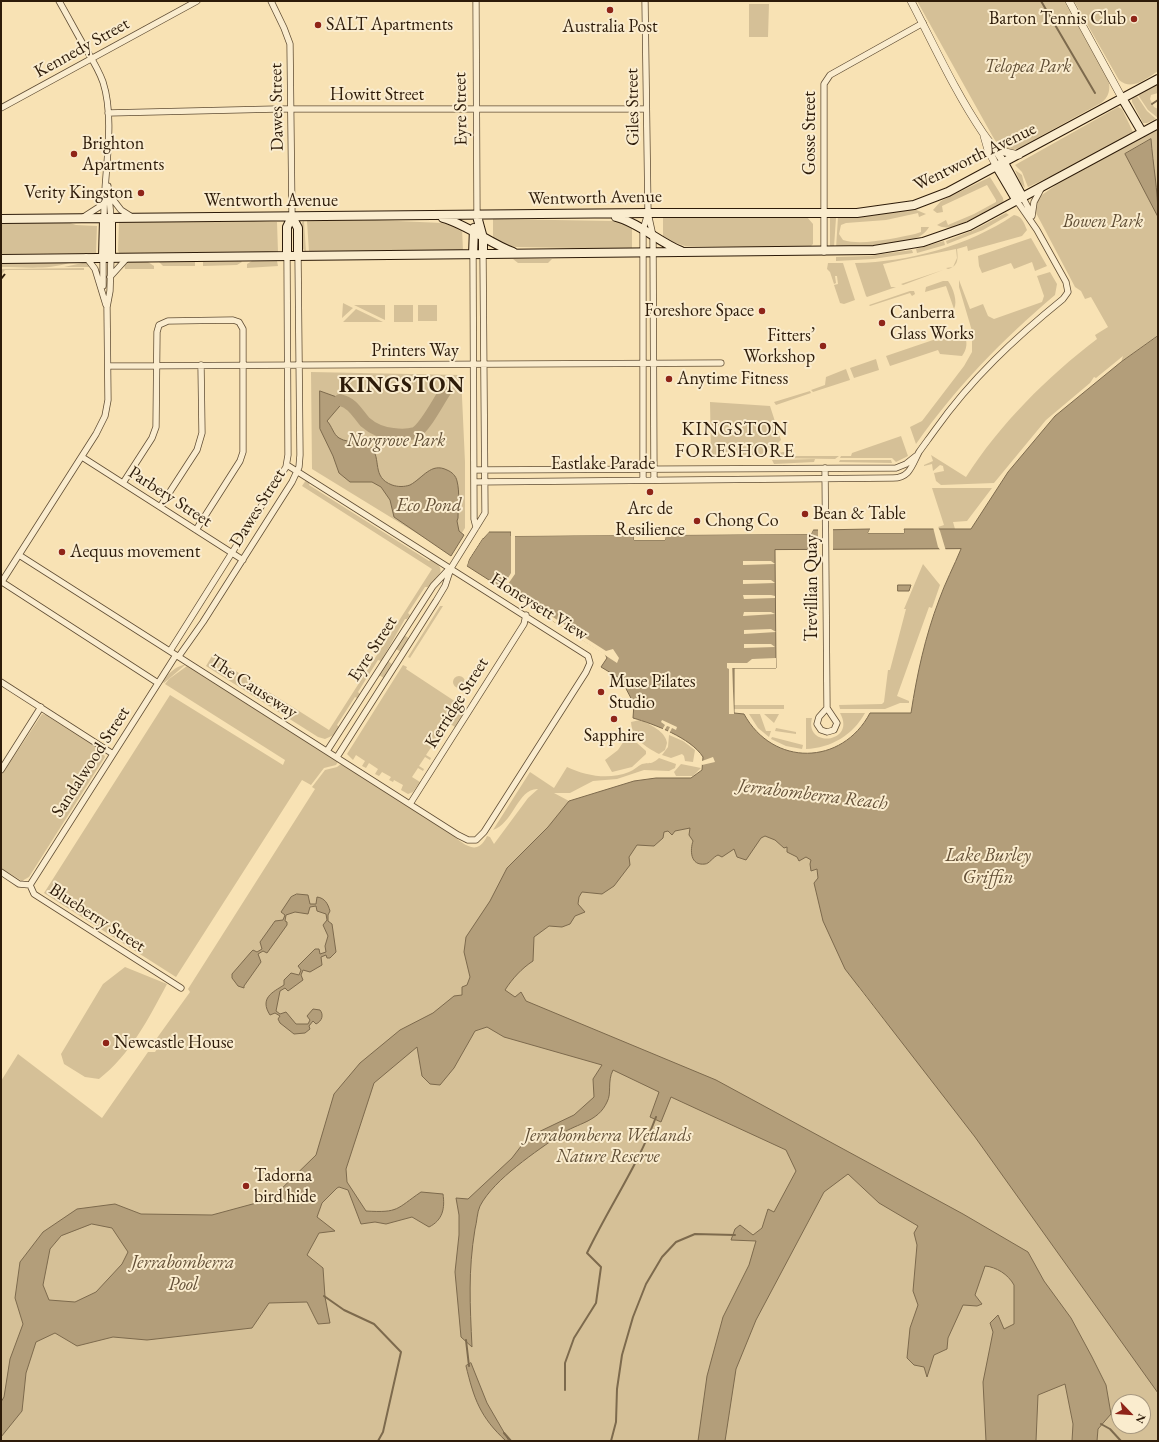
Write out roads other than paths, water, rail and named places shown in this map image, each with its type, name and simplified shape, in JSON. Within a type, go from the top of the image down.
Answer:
[{"type":"main road","name":"Wentworth Avenue","points":[[1,219],[432,215],[478,216],[648,213],[857,213],[914,205],[948,192],[1020,155],[1158,79]]},
{"type":"main road","points":[[1122,98],[1142,132]]},
{"type":"main road","points":[[1,259],[287,255],[824,252],[874,250],[923,242],[964,228],[1020,200],[1158,124]]},
{"type":"main road","name":"Eastlake Parade","points":[[1004,163],[1020,200]]},
{"type":"main road","name":"Eastlake Parade","points":[[996,167],[1020,200]]},
{"type":"main road","points":[[608,214],[625,219],[642,230],[686,253]]},
{"type":"main road","points":[[432,215],[454,222],[518,254]]},
{"type":"main road","name":"Eyre Street","points":[[473,255],[473,231],[478,216]]},
{"type":"main road","name":"Eyre Street","points":[[478,216],[484,238],[483,255]]},
{"type":"main road","points":[[292,217],[298,228],[298,255]]},
{"type":"main road","points":[[287,255],[288,227],[292,217]]},
{"type":"main road","points":[[107,218],[107,257]]},
{"type":"street","points":[[59,1],[103,81],[108,113],[107,178],[105,198],[107,218]]},
{"type":"street","name":"Kennedy Street","points":[[1,108],[197,1]]},
{"type":"street","name":"Dawes Street","points":[[271,1],[290,44],[292,109],[292,217]]},
{"type":"street","name":"Eyre Street","points":[[476,1],[478,216]]},
{"type":"street","name":"Giles Street","points":[[645,1],[648,213],[653,236],[654,480]]},
{"type":"street","points":[[910,1],[984,134],[994,145],[1004,163]]},
{"type":"street","points":[[1069,1],[1122,98]]},
{"type":"street","name":"Gosse Street","points":[[824,252],[823,92],[826,80],[830,75],[923,23]]},
{"type":"street","name":"Howitt Street","points":[[108,113],[292,109],[646,109]]},
{"type":"street","points":[[984,134],[988,150],[996,167]]},
{"type":"street","points":[[994,145],[1003,151],[1020,155]]},
{"type":"street","points":[[107,178],[109,191],[107,218]]},
{"type":"street","name":"Eastlake Parade","points":[[1034,225],[1032,216],[1034,202],[1042,187]]},
{"type":"street","points":[[109,191],[113,201],[119,209],[134,218]]},
{"type":"street","points":[[82,218],[99,207],[105,198]]},
{"type":"street","name":"Eastlake Parade","points":[[1020,200],[1032,216]]},
{"type":"street","name":"Eastlake Parade","points":[[474,482],[900,477],[910,471],[919,453],[946,415],[981,373],[1011,343],[1067,294],[1068,289],[1066,282],[1034,225],[1024,214],[1020,200]]},
{"type":"street","name":"Giles Street","points":[[643,480],[642,230],[648,213]]},
{"type":"street","name":"Dawes Street","points":[[170,651],[233,554],[282,476],[287,465],[287,255]]},
{"type":"street","name":"Dawes Street","points":[[177,655],[243,560],[294,480],[298,470],[300,456],[300,365],[298,255]]},
{"type":"street","name":"Eyre Street","points":[[473,255],[474,519],[476,527]]},
{"type":"street","name":"Eyre Street","points":[[337,757],[436,602],[445,586],[451,568],[485,513],[483,255]]},
{"type":"street","points":[[86,257],[94,266],[103,290],[107,307]]},
{"type":"street","points":[[107,257],[110,277],[107,307],[108,397],[106,413],[100,428],[82,457],[1,582],[158,683]]},
{"type":"street","points":[[103,290],[107,257]]},
{"type":"street","points":[[110,277],[128,257]]},
{"type":"street","points":[[473,283],[483,283]]},
{"type":"street","points":[[287,285],[299,284]]},
{"type":"street","points":[[643,284],[653,284]]},
{"type":"street","points":[[123,483],[156,429],[158,328],[162,322],[168,320],[238,321],[244,329],[243,454],[196,530]]},
{"type":"street","name":"Printers Way","points":[[108,366],[721,363]]},
{"type":"street","points":[[160,507],[197,450],[200,441],[202,433],[201,365]]},
{"type":"street","name":"Eastlake Parade","points":[[474,470],[896,468],[907,464],[919,453]]},
{"type":"street","name":"Parbery Street","points":[[82,457],[243,560]]},
{"type":"street","name":"Honeysett View","points":[[287,465],[298,470],[586,654],[590,659],[589,666],[481,836],[473,841]]},
{"type":"street","name":"Trevillian Quay","points":[[825,468],[827,708]]},
{"type":"street","points":[[896,468],[902,471],[903,475],[900,477]]},
{"type":"street","name":"The Causeway","points":[[19,555],[463,838],[473,841]]},
{"type":"street","name":"Eyre Street","points":[[327,751],[433,586],[451,568]]},
{"type":"street","name":"Kerridge Street","points":[[410,804],[524,624],[526,616]]},
{"type":"street","name":"Sandalwood Street","points":[[30,885],[177,655]]},
{"type":"street","points":[[1,682],[113,754]]},
{"type":"street","points":[[1,770],[41,707]]},
{"type":"street","name":"Blueberry Street","points":[[1,872],[20,884],[30,885],[34,894],[181,988]]},
{"type":"water","points":[[1151,139],[1157,198],[1158,217],[1125,154]]},
{"type":"water","name":"Lake Burley Griffin","points":[[1158,336],[1158,1393],[975,1137],[845,969],[823,921],[814,883],[818,878],[817,869],[811,871],[811,860],[806,857],[799,861],[797,857],[787,852],[787,847],[784,848],[775,840],[765,836],[761,838],[746,860],[737,857],[734,849],[722,857],[718,855],[714,857],[707,864],[696,863],[692,857],[693,841],[689,835],[690,828],[675,831],[672,835],[668,831],[664,832],[663,838],[654,846],[637,845],[629,857],[630,865],[614,886],[602,894],[582,892],[579,897],[578,904],[585,912],[575,916],[570,924],[562,927],[549,926],[534,937],[533,961],[518,974],[505,990],[515,997],[521,992],[526,1001],[716,1080],[963,1214],[1028,1252],[1044,1281],[1071,1318],[1106,1385],[1111,1414],[1098,1429],[1097,1441],[1072,1441],[1073,1424],[1065,1384],[1038,1395],[1036,1441],[986,1441],[983,1382],[993,1332],[990,1323],[998,1315],[1004,1329],[1014,1324],[1014,1285],[1005,1274],[997,1270],[985,1266],[975,1295],[982,1304],[977,1306],[963,1305],[948,1338],[947,1349],[934,1355],[927,1377],[924,1367],[914,1365],[907,1358],[910,1328],[918,1305],[913,1291],[917,1245],[914,1233],[918,1226],[879,1203],[848,1174],[824,1192],[756,1320],[736,1369],[725,1441],[698,1441],[707,1376],[723,1317],[749,1265],[756,1241],[731,1240],[735,1229],[740,1225],[753,1235],[762,1228],[768,1209],[774,1212],[796,1171],[786,1150],[671,1097],[661,1122],[650,1117],[659,1092],[613,1070],[610,1079],[608,1099],[603,1109],[593,1118],[567,1130],[517,1166],[495,1186],[480,1206],[473,1244],[470,1274],[472,1347],[461,1337],[455,1272],[459,1235],[459,1215],[456,1198],[468,1199],[512,1158],[528,1137],[574,1115],[594,1097],[593,1079],[602,1065],[504,1037],[487,1027],[475,1031],[454,1068],[440,1085],[430,1084],[422,1076],[417,1047],[374,1083],[346,1169],[347,1182],[366,1211],[385,1211],[396,1209],[421,1192],[443,1194],[444,1204],[440,1217],[429,1227],[412,1217],[386,1224],[375,1222],[361,1224],[348,1190],[339,1187],[322,1203],[317,1217],[335,1231],[319,1233],[307,1255],[323,1268],[325,1297],[330,1323],[318,1324],[307,1302],[269,1303],[252,1328],[147,1340],[113,1337],[77,1346],[55,1333],[36,1342],[26,1373],[22,1411],[1,1437],[1,1402],[4,1397],[10,1359],[23,1324],[15,1298],[20,1262],[43,1232],[77,1209],[115,1204],[141,1214],[212,1215],[271,1199],[316,1155],[334,1094],[360,1063],[400,1030],[433,1013],[454,996],[462,995],[462,987],[467,985],[470,977],[464,952],[466,937],[490,901],[507,868],[548,827],[569,801],[634,781],[656,778],[691,778],[702,770],[703,757],[690,744],[661,728],[633,718],[634,704],[621,679],[601,667],[607,658],[605,654],[467,566],[469,560],[483,538],[489,532],[511,532],[511,536],[634,535],[634,540],[665,540],[665,535],[811,534],[813,530],[870,529],[868,533],[904,533],[904,529],[971,529],[1008,472],[1055,416],[1121,362]],"holes":[[[961,549],[941,594],[926,642],[911,713],[870,713],[858,730],[843,743],[825,751],[807,753],[789,751],[772,744],[757,731],[744,714],[734,713],[734,668],[776,668],[775,550]],[[92,1224],[112,1228],[128,1252],[122,1264],[96,1292],[75,1302],[49,1300],[43,1285],[50,1249],[61,1236]]]},
{"type":"water","name":"Eco Pond","points":[[320,391],[345,400],[327,421],[339,438],[347,441],[364,442],[371,447],[376,457],[379,473],[386,482],[396,486],[408,486],[427,472],[436,468],[447,470],[455,476],[459,500],[457,521],[459,531],[464,535],[451,556],[394,517],[390,500],[381,487],[372,482],[350,482],[339,473],[333,456],[320,429]]},
{"type":"water","points":[[898,585],[911,585],[909,591],[898,591]]},
{"type":"water","points":[[297,894],[308,895],[310,904],[316,904],[317,897],[324,900],[327,904],[330,911],[328,921],[332,924],[336,952],[330,958],[327,958],[326,955],[321,957],[322,965],[310,972],[303,970],[301,975],[303,980],[288,991],[285,988],[280,991],[276,1011],[280,1014],[286,1012],[296,1024],[308,1024],[310,1020],[307,1016],[313,1009],[320,1010],[322,1014],[320,1021],[316,1024],[313,1021],[309,1026],[310,1029],[305,1033],[294,1034],[280,1023],[278,1019],[280,1016],[275,1013],[270,1015],[266,1004],[267,1000],[272,993],[284,985],[284,980],[291,973],[299,975],[301,970],[298,966],[315,949],[319,949],[320,954],[326,952],[325,946],[328,936],[323,925],[327,920],[326,914],[317,911],[316,906],[310,907],[308,914],[295,912],[286,915],[285,921],[287,922],[287,925],[267,953],[263,951],[258,954],[261,962],[244,988],[238,986],[232,978],[232,974],[253,950],[257,952],[262,949],[260,942],[275,921],[283,920],[285,915],[281,912],[291,897]]},
{"type":"water","points":[[471,1363],[487,1403],[509,1441],[506,1441],[497,1432],[479,1407],[466,1366]]},
{"type":"waterway","points":[[1041,1],[1095,93]]},
{"type":"waterway","points":[[1152,104],[1158,100]]},
{"type":"waterway","points":[[340,400],[352,406],[365,422],[375,429],[398,435],[415,433],[419,430],[432,413],[446,390]]},
{"type":"waterway","points":[[565,1390],[565,1363],[574,1338],[596,1303],[601,1267],[587,1253],[641,1152],[656,1117]]},
{"type":"waterway","points":[[611,1441],[616,1422],[617,1389],[622,1355],[633,1317],[646,1284],[662,1257],[676,1242],[695,1234],[735,1235]]},
{"type":"waterway","points":[[324,1296],[344,1310],[374,1324],[401,1352],[383,1432],[378,1441]]},
{"type":"waterway","points":[[466,1340],[469,1366]]},
{"type":"waterway","points":[[1101,1424],[1110,1429],[1121,1441]]},
{"type":"waterway","points":[[504,1433],[511,1441]]},
{"type":"railway","points":[[1,279],[5,274]]},
{"type":"place","name":"Australia Post","points":[[610,10]]},
{"type":"place","name":"Barton Tennis Club","points":[[1134,19]]},
{"type":"place","name":"SALT Apartments","points":[[318,25]]},
{"type":"place","name":"Brighton Apartments","points":[[74,154]]},
{"type":"place","name":"Verity Kingston","points":[[141,193]]},
{"type":"place","name":"Foreshore Space","points":[[762,311]]},
{"type":"place","name":"Canberra Glass Works","points":[[882,323]]},
{"type":"place","name":"Fitters’ Workshop","points":[[823,346]]},
{"type":"place","name":"Anytime Fitness","points":[[669,379]]},
{"type":"place","name":"Arc de Resilience","points":[[650,492]]},
{"type":"place","name":"Bean & Table","points":[[805,514]]},
{"type":"place","name":"Chong Co","points":[[697,521]]},
{"type":"place","name":"Aequus movement","points":[[62,552]]},
{"type":"place","name":"Muse Pilates Studio","points":[[601,692]]},
{"type":"place","name":"Sapphire","points":[[614,719]]},
{"type":"place","name":"Newcastle House","points":[[106,1043]]},
{"type":"place","name":"Tadorna bird hide","points":[[246,1186]]},
{"type":"district","name":"KINGSTON","points":[[402,386]]},
{"type":"district","name":"KINGSTON FORESHORE","points":[[735,441]]},
{"type":"park label","name":"Telopea Park","points":[[1028,67]]},
{"type":"park label","name":"Bowen Park","points":[[1103,222]]},
{"type":"park label","name":"Norgrove Park","points":[[396,441]]},
{"type":"park label","name":"Jerrabomberra Wetlands Nature Reserve","points":[[608,1146]]},
{"type":"water label","name":"Jerrabomberra Reach","points":[[813,795]]},
{"type":"water label","name":"Jerrabomberra Pool","points":[[183,1274]]}]
